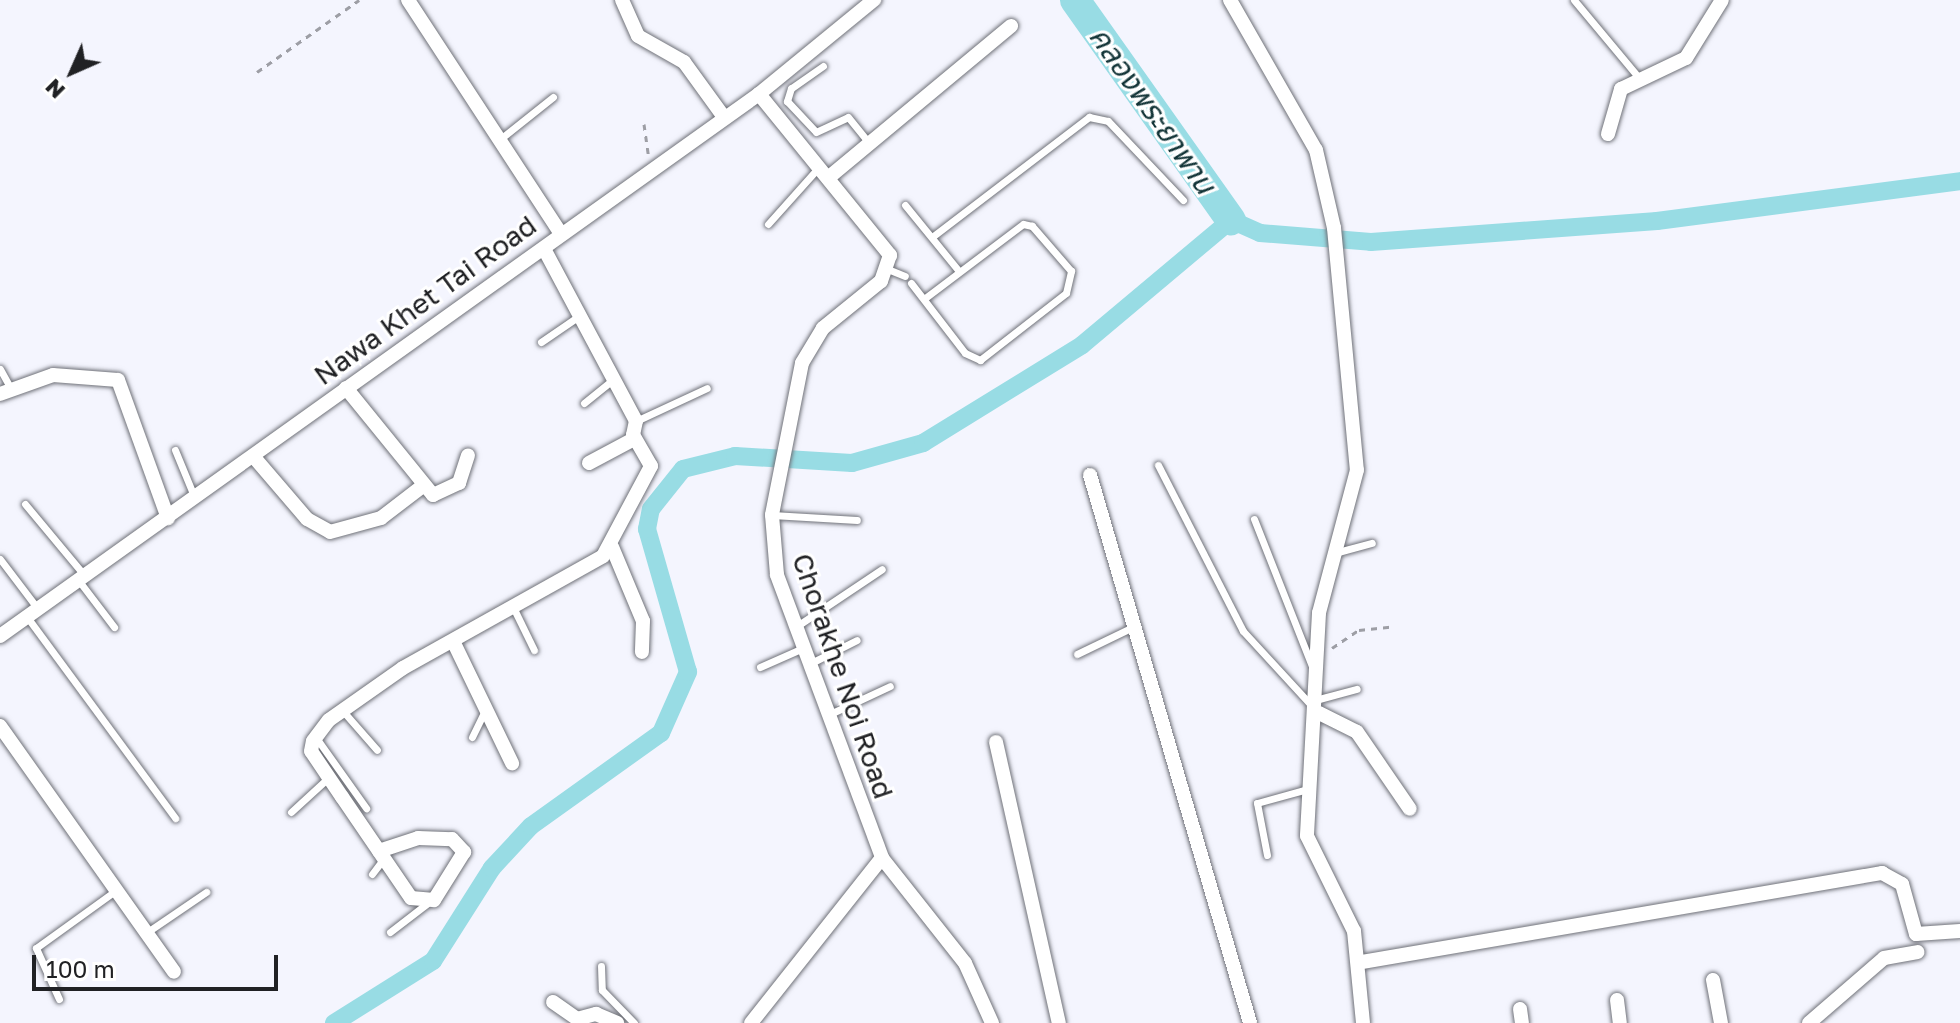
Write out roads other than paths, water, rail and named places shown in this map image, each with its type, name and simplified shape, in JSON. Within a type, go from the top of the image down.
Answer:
[{"type":"street","points":[[408,0],[561,234]]},
{"type":"street","points":[[622,0],[638,36],[684,62],[724,117]]},
{"type":"street","name":"Nawa Khet Tai Road","points":[[0,636],[759,94],[874,0]]},
{"type":"street","points":[[1230,0],[1316,150],[1334,228],[1357,470],[1338,552],[1319,613],[1315,665],[1319,706],[1314,788],[1307,820],[1311,852],[1362,962],[1363,1023]]},
{"type":"street","points":[[1608,134],[1616,95],[1639,78],[1686,58],[1722,0]]},
{"type":"street","points":[[824,173],[869,143],[1011,26]]},
{"type":"street","points":[[759,94],[890,255],[890,270]]},
{"type":"street","points":[[382,855],[418,838],[460,844],[461,858],[429,902],[411,898],[311,751],[316,737],[342,710],[612,547],[651,466],[634,439],[636,421],[611,381],[544,249]]},
{"type":"street","name":"Chorakhe Noi Road","points":[[890,270],[813,339],[786,443],[772,515],[777,575],[882,858],[965,963],[992,1023]]},
{"type":"street","points":[[5,390],[53,375],[118,380],[168,518]]},
{"type":"street","points":[[346,388],[424,485],[437,496],[463,478],[468,455]]},
{"type":"street","points":[[589,463],[634,439]]},
{"type":"street","points":[[253,456],[307,519],[330,532],[381,518],[424,485]]},
{"type":"street","points":[[1090,475],[1250,1023]]},
{"type":"street","points":[[612,547],[643,621],[642,652]]},
{"type":"street","points":[[453,641],[512,763]]},
{"type":"street","points":[[1319,706],[1357,732],[1410,809]]},
{"type":"street","points":[[3,735],[174,972]]},
{"type":"street","points":[[996,742],[1059,1023]]},
{"type":"street","points":[[751,1023],[882,858]]},
{"type":"street","points":[[1362,962],[1882,873],[1902,884],[1916,934],[1960,931]]},
{"type":"street","points":[[1809,1023],[1884,958],[1917,952]]},
{"type":"street","points":[[1713,980],[1721,1023]]},
{"type":"street","points":[[1617,1000],[1620,1023]]},
{"type":"street","points":[[553,1002],[577,1019],[596,1014],[617,1023]]},
{"type":"lane","points":[[1574,0],[1639,78]]},
{"type":"lane","points":[[823,66],[791,88],[787,101],[816,132],[848,117],[869,143]]},
{"type":"lane","points":[[499,140],[553,97]]},
{"type":"lane","points":[[932,237],[1089,117],[1108,121],[1183,200]]},
{"type":"lane","points":[[768,224],[824,173]]},
{"type":"lane","points":[[905,205],[958,270]]},
{"type":"lane","points":[[890,270],[908,279],[965,353],[980,360],[1072,281],[1058,254],[1023,224],[958,270],[924,299]]},
{"type":"lane","points":[[541,342],[579,316]]},
{"type":"lane","points":[[0,369],[5,390]]},
{"type":"lane","points":[[584,403],[611,381]]},
{"type":"lane","points":[[636,421],[707,388]]},
{"type":"lane","points":[[175,450],[195,498]]},
{"type":"lane","points":[[1158,465],[1243,631],[1319,706],[1357,689]]},
{"type":"lane","points":[[25,504],[82,578],[114,627]]},
{"type":"lane","points":[[772,515],[857,520]]},
{"type":"lane","points":[[1254,519],[1315,665]]},
{"type":"lane","points":[[1338,552],[1372,543]]},
{"type":"lane","points":[[0,559],[33,613],[175,818]]},
{"type":"lane","points":[[797,626],[882,569]]},
{"type":"lane","points":[[513,607],[534,650]]},
{"type":"lane","points":[[1077,654],[1135,626]]},
{"type":"lane","points":[[811,663],[857,640]]},
{"type":"lane","points":[[760,667],[805,647]]},
{"type":"lane","points":[[830,714],[890,686]]},
{"type":"lane","points":[[472,737],[476,717],[487,707]]},
{"type":"lane","points":[[342,710],[377,750]]},
{"type":"lane","points":[[316,737],[366,808]]},
{"type":"lane","points":[[291,812],[329,777]]},
{"type":"lane","points":[[1267,855],[1257,803],[1314,788]]},
{"type":"lane","points":[[372,874],[382,855]]},
{"type":"lane","points":[[59,999],[36,948],[115,891]]},
{"type":"lane","points":[[146,933],[206,892]]},
{"type":"lane","points":[[390,932],[429,902]]},
{"type":"lane","points":[[601,966],[602,990],[634,1023]]},
{"type":"waterway","name":"คลองพระยาพาน","points":[[1075,0],[1231,220]]},
{"type":"waterway","points":[[334,1023],[433,961],[492,868],[531,826],[661,733],[688,672],[647,529],[651,509],[683,469],[735,456],[852,463],[923,443],[1082,345],[1231,220],[1260,233],[1371,242],[1657,221],[1960,181]]}]
